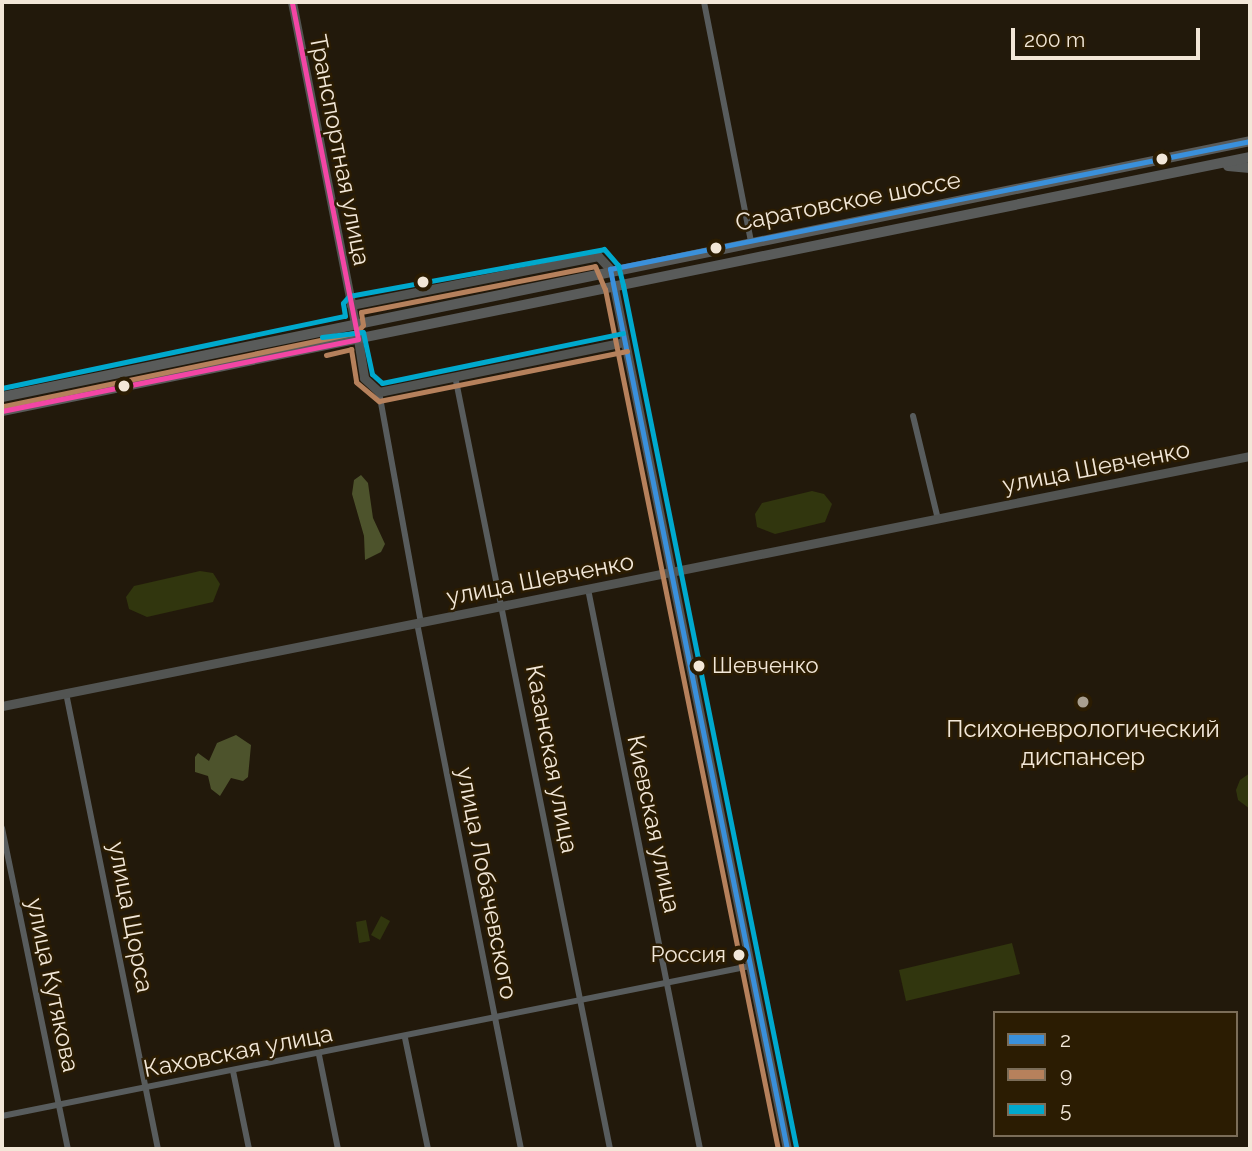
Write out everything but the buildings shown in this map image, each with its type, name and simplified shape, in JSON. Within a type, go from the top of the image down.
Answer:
[{"type":"main road","name":"Транспортная улица","points":[[292,2],[355,323]]},
{"type":"main road","name":"Саратовское шоссе","points":[[2,397],[610,269],[1250,141]]},
{"type":"main road","name":"Саратовское шоссе","points":[[2,411],[1250,158]]},
{"type":"main road","points":[[1217,165],[1250,168]]},
{"type":"main road","points":[[351,305],[598,256],[610,269],[787,1149]]},
{"type":"main road","points":[[355,323],[365,378],[379,391],[625,342]]},
{"type":"main road","name":"улица Шевченко","points":[[2,706],[1250,456]]},
{"type":"street","points":[[704,2],[751,242]]},
{"type":"street","name":"Казанская улица","points":[[456,376],[610,1149]]},
{"type":"street","name":"улица Лобачевского","points":[[379,391],[419,622],[470,879],[494,1026],[521,1149]]},
{"type":"street","points":[[913,416],[938,519]]},
{"type":"street","name":"Киевская улица","points":[[588,589],[700,1149]]},
{"type":"street","name":"улица Щорса","points":[[66,693],[158,1149]]},
{"type":"street","name":"улица Кутякова","points":[[2,828],[68,1149]]},
{"type":"street","name":"Каховская улица","points":[[2,1116],[405,1038],[482,1022],[492,1015],[582,1001],[750,966]]},
{"type":"street","points":[[482,1022],[494,1026]]},
{"type":"street","points":[[405,1038],[428,1149]]},
{"type":"street","points":[[318,1055],[338,1149]]},
{"type":"street","points":[[233,1071],[249,1149]]},
{"type":"green space","points":[[361,475],[368,483],[373,518],[385,544],[381,552],[365,560],[364,536],[352,494],[354,480]]},
{"type":"green space","points":[[812,491],[824,494],[832,504],[825,522],[775,534],[757,527],[755,514],[762,503]]},
{"type":"green space","points":[[200,571],[213,573],[220,584],[213,602],[147,617],[129,609],[126,597],[134,586]]},
{"type":"green space","points":[[236,735],[251,745],[248,777],[243,781],[231,778],[220,796],[211,789],[208,776],[195,772],[195,757],[198,753],[209,761],[217,743]]},
{"type":"green space","points":[[1250,773],[1250,809],[1238,800],[1236,790],[1240,780]]},
{"type":"green space","points":[[381,916],[390,921],[380,940],[371,935]]},
{"type":"green space","points":[[366,920],[370,941],[359,943],[356,922]]},
{"type":"green space","points":[[1012,943],[1020,974],[906,1001],[899,970]]},
{"type":"transit line","points":[[2,411],[358,339],[292,2]]},
{"type":"transit line","name":"2","points":[[787,1149],[610,269],[1250,141]]},
{"type":"transit line","name":"5","points":[[2,388],[345,316],[343,303],[349,296],[604,249],[618,265],[623,285],[796,1147]]},
{"type":"transit line","name":"9","points":[[4,406],[357,332],[363,325],[361,312],[595,266],[605,289],[778,1149]]},
{"type":"transit line","name":"5","points":[[322,337],[363,332],[372,374],[382,383],[623,333]]},
{"type":"transit line","name":"9","points":[[326,355],[351,349],[356,382],[379,401],[627,351]]},
{"type":"place","name":"Шевченко","points":[[699,666]]},
{"type":"place","name":"Психоневрологический диспансер","points":[[1083,702]]},
{"type":"place","name":"Россия","points":[[739,955]]}]
